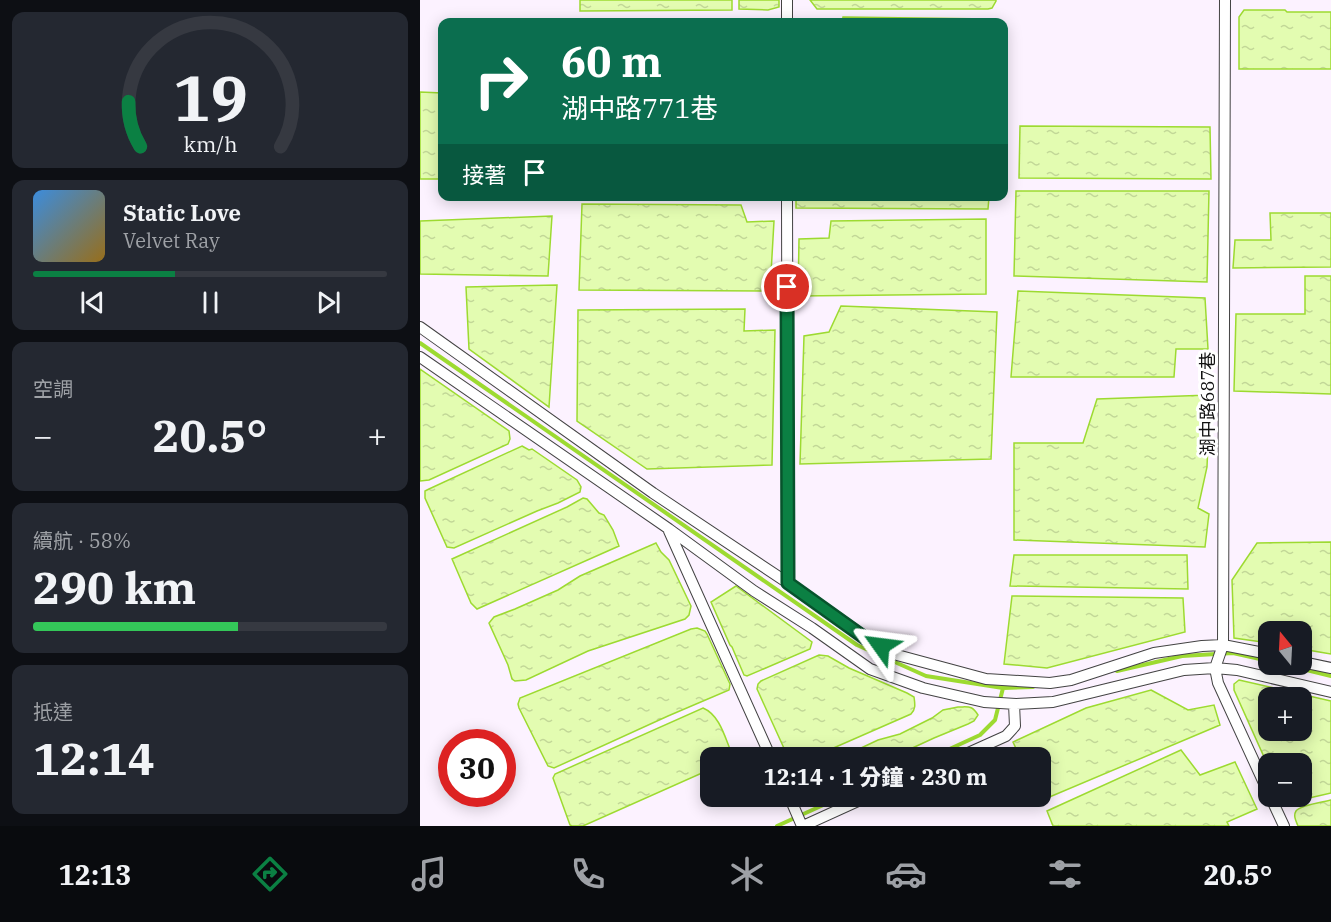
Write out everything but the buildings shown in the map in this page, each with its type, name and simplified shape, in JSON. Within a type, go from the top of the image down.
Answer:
[{"type":"street","points":[[787,0],[787,18]]},
{"type":"street","name":"湖中路687巷","points":[[1215,668],[1223,645],[1226,0]]},
{"type":"street","points":[[787,201],[788,583]]},
{"type":"street","points":[[420,327],[653,493],[788,583],[865,638],[897,655],[986,679],[1050,683],[1071,680],[1154,653],[1223,645],[1258,652]]},
{"type":"street","points":[[420,357],[669,529],[754,591],[870,669],[923,688],[984,702],[1014,704],[1053,702],[1184,670],[1215,668],[1237,670],[1331,692]]},
{"type":"street","points":[[669,529],[766,747]]},
{"type":"street","points":[[1312,664],[1331,668]]},
{"type":"street","points":[[1215,668],[1218,683],[1258,769]]},
{"type":"street","points":[[982,747],[1006,736],[1015,726],[1014,704]]},
{"type":"street","points":[[794,807],[803,826],[845,807]]},
{"type":"street","points":[[1275,807],[1284,826]]},
{"type":"water","points":[[580,0],[732,0],[732,10],[580,11]]},
{"type":"water","points":[[739,0],[779,0],[779,7],[768,10],[739,9]]},
{"type":"water","points":[[810,0],[996,1],[992,8],[988,9],[817,9]]},
{"type":"water","points":[[1244,10],[1331,12],[1331,69],[1239,69],[1239,17]]},
{"type":"water","points":[[843,17],[917,18],[843,18]]},
{"type":"water","points":[[420,92],[438,93],[438,179],[420,179]]},
{"type":"water","points":[[1020,126],[1210,127],[1211,179],[1019,178]]},
{"type":"water","points":[[1016,191],[1209,191],[1207,282],[1014,276]]},
{"type":"water","points":[[796,201],[989,201],[988,209],[796,208]]},
{"type":"water","points":[[582,204],[741,205],[747,222],[774,221],[770,291],[579,290]]},
{"type":"water","points":[[1270,213],[1331,213],[1331,267],[1233,268],[1235,240],[1271,240]]},
{"type":"water","points":[[552,216],[548,276],[420,274],[420,221]]},
{"type":"water","points":[[986,219],[986,294],[798,296],[799,239],[829,238],[831,221]]},
{"type":"water","points":[[1305,276],[1331,276],[1331,394],[1234,391],[1236,314],[1305,314]]},
{"type":"water","points":[[557,285],[549,407],[469,349],[466,287]]},
{"type":"water","points":[[1018,291],[1205,298],[1208,349],[1176,349],[1174,377],[1011,377]]},
{"type":"water","points":[[841,306],[997,312],[991,459],[800,464],[804,336],[829,332]]},
{"type":"water","points":[[745,309],[744,331],[775,330],[772,465],[647,469],[577,421],[578,310]]},
{"type":"water","points":[[420,369],[509,431],[508,444],[429,480],[420,481]]},
{"type":"water","points":[[1210,395],[1207,467],[1198,508],[1209,514],[1205,547],[1014,540],[1014,443],[1083,443],[1097,399]]},
{"type":"water","points":[[522,446],[529,450],[532,449],[577,480],[581,487],[580,492],[454,548],[447,547],[425,498],[425,491]]},
{"type":"water","points":[[583,498],[604,515],[619,546],[477,609],[471,603],[452,559]]},
{"type":"water","points":[[1331,542],[1331,654],[1312,651],[1312,621],[1258,621],[1258,641],[1234,638],[1232,580],[1257,543]]},
{"type":"water","points":[[656,543],[669,560],[691,606],[689,615],[685,619],[588,651],[526,680],[512,679],[489,623],[494,617],[558,590],[580,576]]},
{"type":"water","points":[[1014,555],[1187,555],[1188,589],[1010,586]]},
{"type":"water","points":[[736,586],[812,642],[810,649],[747,676],[744,675],[711,602]]},
{"type":"water","points":[[1012,596],[1183,598],[1185,632],[1047,668],[1004,664]]},
{"type":"water","points":[[697,628],[707,634],[730,684],[729,690],[554,768],[548,766],[519,708],[520,698]]},
{"type":"water","points":[[819,655],[828,656],[914,697],[915,706],[911,714],[836,747],[783,747],[757,689],[761,681]]},
{"type":"water","points":[[1239,680],[1270,687],[1258,687],[1258,741],[1312,741],[1312,697],[1331,701],[1331,793],[1312,797],[1312,753],[1262,753],[1234,690],[1234,684]]},
{"type":"water","points":[[1151,690],[1188,710],[1214,705],[1220,725],[1051,796],[1051,747],[1015,747],[1013,742],[1086,708]]},
{"type":"water","points":[[970,707],[978,715],[974,721],[915,747],[863,747],[900,734],[943,710]]},
{"type":"water","points":[[703,708],[718,721],[729,747],[700,747],[700,774],[583,826],[570,825],[553,778],[555,774]]},
{"type":"water","points":[[1181,750],[1200,775],[1235,762],[1257,809],[1227,822],[1229,826],[1053,826],[1047,811]]},
{"type":"water","points":[[1331,800],[1331,826],[1298,826],[1295,818],[1296,811],[1302,807],[1312,807],[1312,804]]},
{"type":"waterway","points":[[420,343],[857,645],[926,676],[1003,688],[1033,687]]},
{"type":"waterway","points":[[1117,671],[1182,656],[1233,653],[1258,659]]},
{"type":"waterway","points":[[1312,671],[1331,676]]},
{"type":"waterway","points":[[954,747],[980,735],[995,720],[1003,688]]},
{"type":"waterway","points":[[777,826],[819,807]]},
{"type":"route","points":[[787,287],[788,583],[865,638],[881,646]]}]
